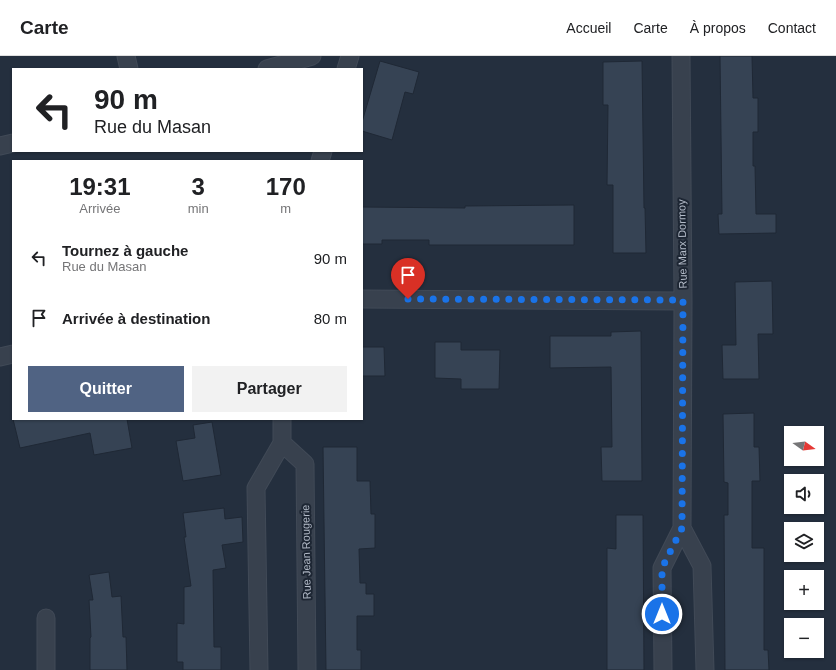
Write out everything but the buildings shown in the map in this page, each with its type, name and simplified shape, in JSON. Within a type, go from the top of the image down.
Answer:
[{"type":"street","points":[[126,56],[129,68]]},
{"type":"street","points":[[270,68],[312,56]]},
{"type":"street","points":[[346,68],[350,56]]},
{"type":"street","name":"Rue Marx Dormoy","points":[[663,670],[662,568],[682,528],[683,300],[680,56]]},
{"type":"street","points":[[0,146],[12,142]]},
{"type":"street","points":[[363,299],[683,300]]},
{"type":"street","points":[[0,357],[12,354]]},
{"type":"street","points":[[259,670],[256,488],[282,443],[282,420]]},
{"type":"street","name":"Rue Jean Rougerie","points":[[282,443],[305,464],[307,670]]},
{"type":"street","name":"Rue Marx Dormoy","points":[[682,528],[702,566],[704,670]]},
{"type":"street","points":[[46,618],[46,670]]},
{"type":"route","points":[[408,299],[683,300],[682,528],[662,568],[662,614]]}]
